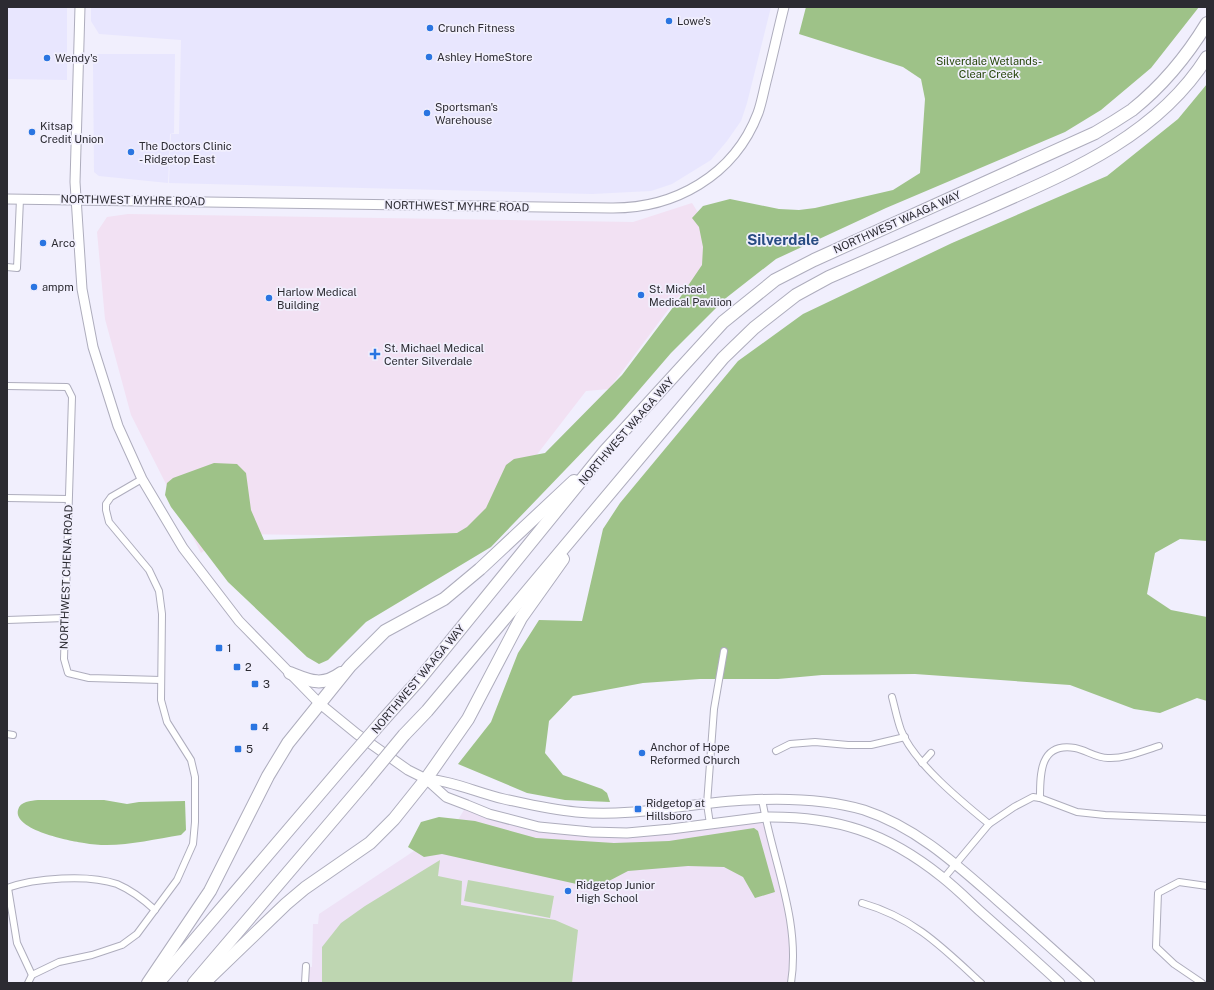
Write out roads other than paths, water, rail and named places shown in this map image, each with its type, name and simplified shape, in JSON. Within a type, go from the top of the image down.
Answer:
[{"type":"highway","name":"NORTHWEST WAAGA WAY","points":[[158,983],[384,718],[420,680],[606,451],[723,322],[775,280],[821,257],[1095,133],[1132,110],[1162,83],[1191,48],[1207,23]]},
{"type":"highway","name":"NORTHWEST WAAGA WAY","points":[[194,983],[404,735],[427,711],[723,358],[754,328],[796,295],[829,277],[1057,178],[1097,158],[1132,136],[1179,93],[1207,57]]},
{"type":"highway","points":[[148,983],[210,891],[268,776],[288,743],[350,666],[385,631],[444,599],[480,569],[606,451]]},
{"type":"highway","points":[[204,983],[286,904],[305,888],[374,839],[394,820],[426,779],[468,719],[521,618],[617,483]]},
{"type":"highway","points":[[290,673],[315,682],[322,682],[335,677],[350,666]]},
{"type":"main road","points":[[80,7],[75,174],[82,289],[89,334],[115,420],[142,479],[182,548],[239,621],[319,704],[376,748],[408,770],[426,779],[446,797],[489,814],[539,827],[591,832],[627,833],[765,817],[814,818],[865,831],[894,844],[923,862],[944,878],[1060,983]]},
{"type":"main road","name":"NORTHWEST MYHRE ROAD","points":[[7,199],[617,208],[644,206],[664,201],[690,191],[710,178],[726,163],[744,139],[758,113],[784,7]]},
{"type":"main road","points":[[426,779],[446,781],[504,799],[576,812],[614,814],[762,799],[816,801],[844,805],[866,811],[923,839],[957,865],[1090,983]]},
{"type":"street","points":[[7,267],[17,268],[20,200]]},
{"type":"street","name":"NORTHWEST CHENA ROAD","points":[[7,386],[67,387],[72,397],[64,659],[68,673],[89,678],[161,680]]},
{"type":"street","points":[[28,983],[32,975],[59,962],[92,955],[122,945],[137,934],[177,880],[192,844],[195,816],[195,777],[192,760],[167,722],[163,712],[161,700],[162,614],[159,591],[149,570],[109,522],[106,510],[106,504],[111,497],[142,479]]},
{"type":"street","points":[[7,498],[68,499]]},
{"type":"street","points":[[7,620],[65,618]]},
{"type":"street","points":[[710,824],[707,804],[714,709],[724,651]]},
{"type":"street","points":[[892,697],[902,731],[922,763],[964,804],[989,824]]},
{"type":"street","points":[[776,751],[790,744],[814,742],[848,745],[871,745],[905,737]]},
{"type":"street","points":[[1040,798],[1042,765],[1048,754],[1060,748],[1075,748],[1108,758],[1159,746]]},
{"type":"street","points":[[922,763],[931,753]]},
{"type":"street","points":[[944,878],[957,865],[989,824],[1014,807],[1033,797],[1040,798],[1077,812],[1105,815],[1207,819]]},
{"type":"street","points":[[762,799],[789,915],[793,950],[791,983]]},
{"type":"street","points":[[32,975],[17,943],[8,888],[36,881],[78,878],[93,880],[116,884],[137,895],[155,910]]},
{"type":"street","points":[[1202,983],[1174,964],[1156,947],[1158,893],[1179,882],[1207,886]]},
{"type":"street","points":[[862,903],[881,908],[924,932],[982,983]]},
{"type":"street","points":[[305,983],[306,966]]},
{"type":"place","name":"Lowe's","points":[[669,21]]},
{"type":"place","name":"Crunch Fitness","points":[[430,28]]},
{"type":"place","name":"Ashley HomeStore","points":[[429,57]]},
{"type":"place","name":"Wendy's","points":[[47,58]]},
{"type":"place","name":"Sportsman's Warehouse","points":[[427,113]]},
{"type":"place","name":"Kitsap Credit Union","points":[[32,132]]},
{"type":"place","name":"The Doctors Clinic - Ridgetop East","points":[[131,152]]},
{"type":"place","name":"Arco","points":[[43,243]]},
{"type":"place","name":"ampm","points":[[34,287]]},
{"type":"place","name":"St. Michael Medical Pavilion","points":[[641,295]]},
{"type":"place","name":"Harlow Medical Building","points":[[269,298]]},
{"type":"place","name":"St. Michael Medical Center Silverdale","points":[[375,354]]},
{"type":"place","name":"1","points":[[219,648]]},
{"type":"place","name":"2","points":[[237,667]]},
{"type":"place","name":"3","points":[[255,684]]},
{"type":"place","name":"4","points":[[254,727]]},
{"type":"place","name":"5","points":[[238,749]]},
{"type":"place","name":"Anchor of Hope Reformed Church","points":[[642,753]]},
{"type":"place","name":"Ridgetop at Hillsboro","points":[[638,809]]},
{"type":"place","name":"Ridgetop Junior High School","points":[[568,891]]},
{"type":"district","name":"Silverdale","points":[[783,240]]},
{"type":"park label","name":"Silverdale Wetlands- Clear Creek","points":[[989,67]]}]
